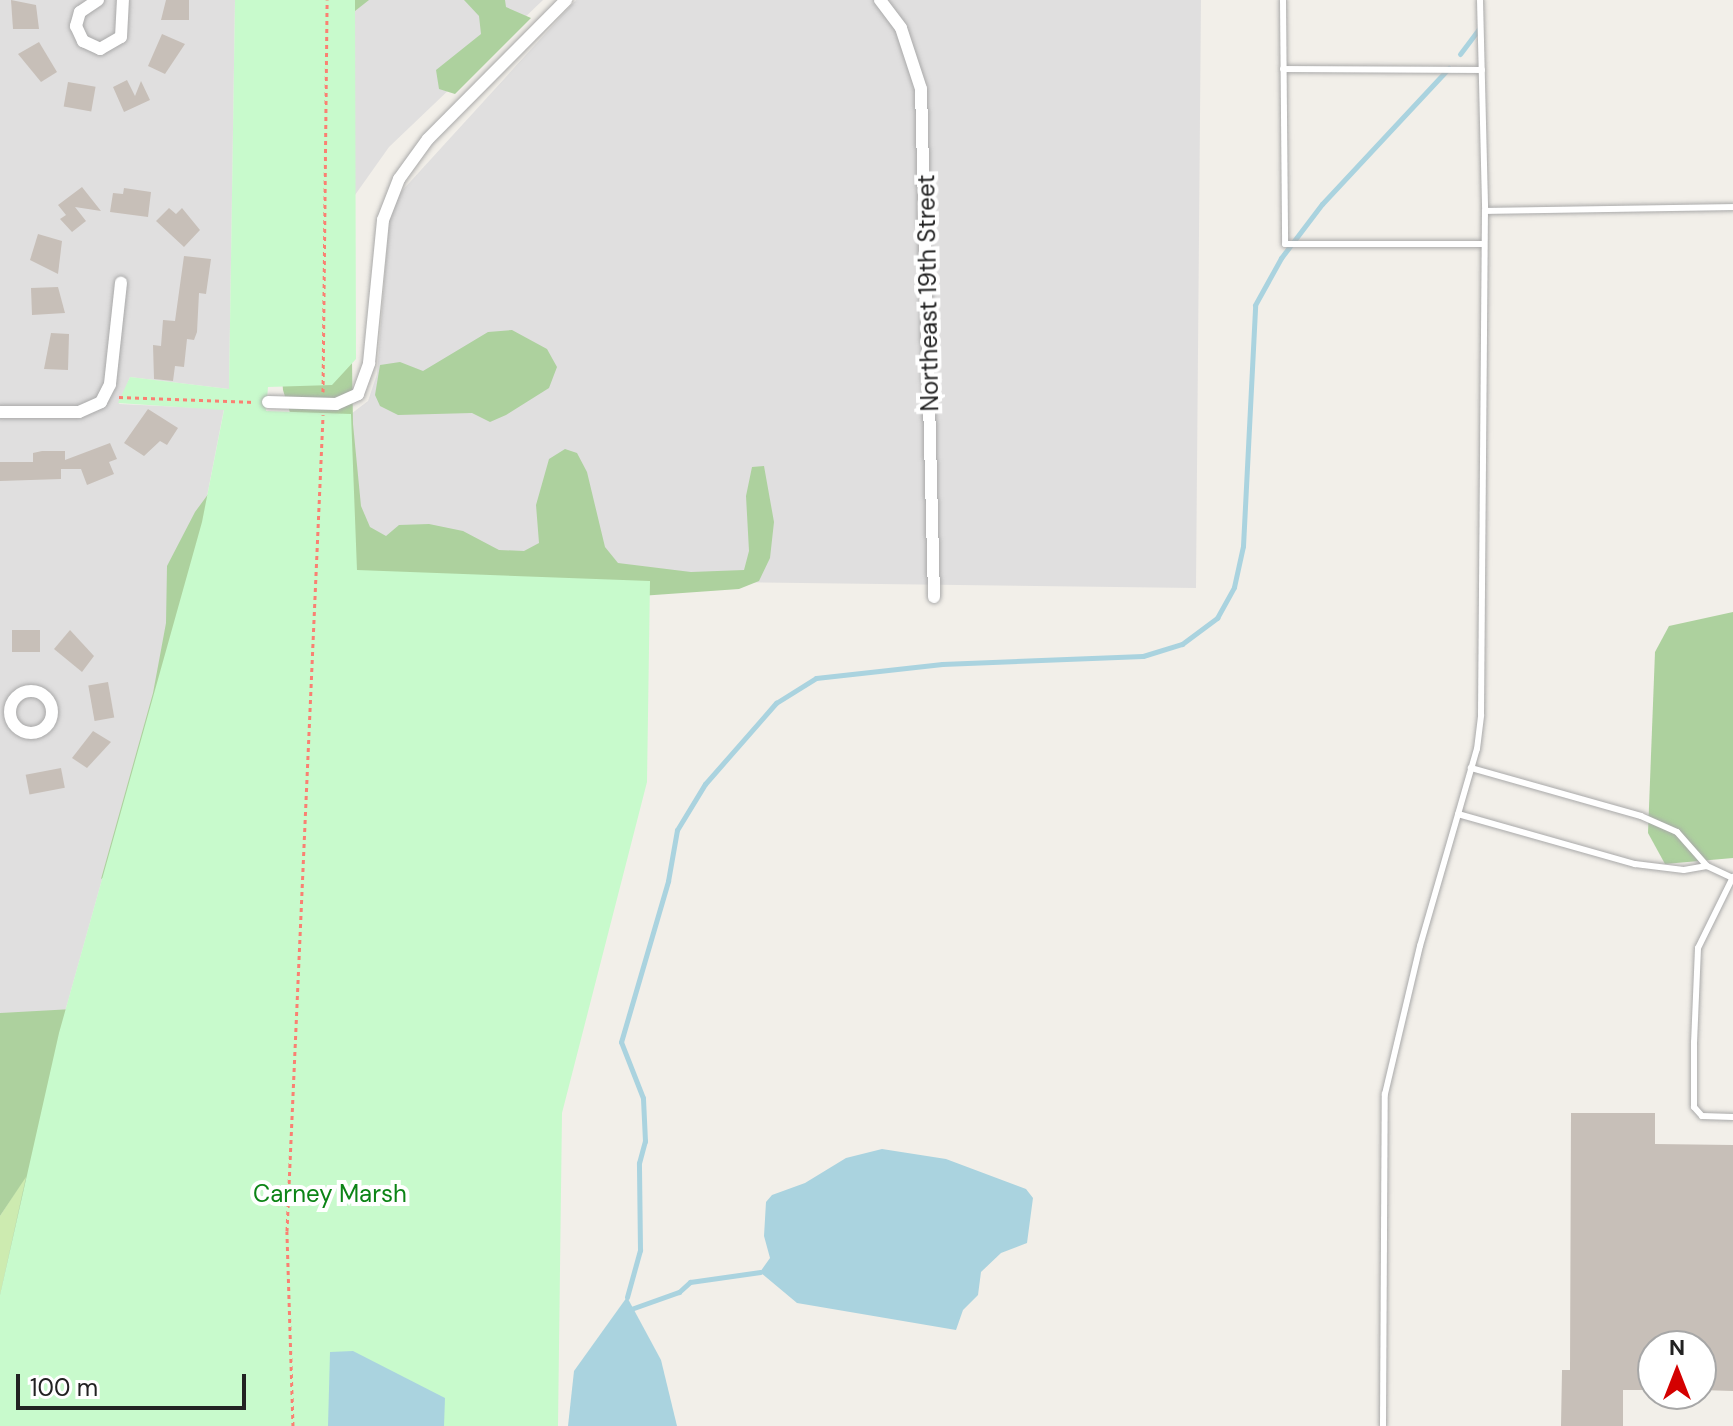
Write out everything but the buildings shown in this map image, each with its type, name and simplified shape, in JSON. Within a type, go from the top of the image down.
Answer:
[{"type":"street","points":[[98,0],[80,12],[76,26],[83,41],[100,49],[121,37],[123,0]]},
{"type":"street","points":[[268,402],[323,404],[349,400],[365,385],[383,220],[399,179],[428,139],[566,0]]},
{"type":"street","name":"Northeast 19th Street","points":[[880,0],[901,28],[921,89],[934,597]]},
{"type":"street","points":[[0,412],[79,412],[107,395],[121,283]]},
{"type":"lane","points":[[1283,0],[1285,244],[1484,244]]},
{"type":"lane","points":[[1383,1426],[1385,1094],[1471,768],[1481,715],[1485,211],[1480,0]]},
{"type":"lane","points":[[1283,69],[1482,70]]},
{"type":"lane","points":[[1485,211],[1733,207]]},
{"type":"lane","points":[[1471,768],[1641,816],[1677,832],[1707,866],[1733,878],[1698,948],[1694,1055],[1694,1107],[1702,1116],[1733,1117]]},
{"type":"lane","points":[[1458,814],[1635,864],[1684,870],[1707,866]]},
{"type":"path","points":[[293,1426],[287,1231],[323,404],[327,0]]},
{"type":"path","points":[[107,395],[268,402]]},
{"type":"shaded area","points":[[0,0],[235,0],[229,389],[130,377],[119,404],[224,409],[202,522],[65,1012],[0,1013]]},
{"type":"shaded area","points":[[355,0],[543,0],[389,147],[355,195]]},
{"type":"shaded area","points":[[576,0],[1201,0],[1196,588],[650,581],[357,570],[351,414],[368,401],[377,374],[389,221],[400,193]]},
{"type":"green space","name":"Carney Marsh","points":[[235,0],[355,0],[356,359],[332,385],[268,387],[266,411],[351,414],[357,570],[650,581],[647,782],[562,1113],[558,1426],[0,1426],[0,1295],[59,1033],[202,522],[224,410],[118,403],[130,377],[229,389]]},
{"type":"green space","points":[[294,0],[369,0],[355,11],[347,43],[353,424],[361,506],[370,527],[386,536],[399,525],[429,524],[463,531],[499,550],[524,551],[539,543],[536,505],[549,459],[565,449],[577,453],[587,472],[605,547],[618,563],[691,572],[744,570],[749,551],[746,496],[752,467],[764,466],[774,522],[770,558],[759,581],[739,589],[626,597],[101,879],[153,693],[166,623],[167,566],[195,512],[234,459],[295,429],[283,390],[280,355]]},
{"type":"green space","points":[[464,0],[505,0],[506,7],[531,18],[455,94],[439,89],[436,70],[481,34],[479,16]]},
{"type":"green space","points":[[512,330],[547,349],[557,367],[549,388],[506,415],[490,422],[472,413],[398,415],[380,406],[375,395],[380,365],[400,362],[423,371],[488,332]]},
{"type":"green space","points":[[1733,612],[1733,858],[1665,864],[1648,833],[1655,652],[1669,626]]},
{"type":"green space","points":[[73,1009],[0,1426],[0,1295],[26,1177],[0,1216],[0,1013]]},
{"type":"green space","points":[[27,1174],[0,1295],[0,1216]]},
{"type":"water","points":[[882,1149],[946,1159],[1026,1189],[1033,1198],[1027,1243],[1001,1253],[981,1272],[978,1295],[963,1310],[956,1330],[797,1303],[760,1272],[770,1258],[764,1236],[766,1202],[772,1195],[805,1183],[846,1158]]},
{"type":"water","points":[[627,1297],[661,1360],[677,1426],[568,1426],[574,1371]]},
{"type":"water","points":[[353,1351],[445,1398],[444,1426],[328,1426],[330,1352]]},
{"type":"waterway","points":[[1460,54],[1479,29]]},
{"type":"waterway","points":[[627,1297],[640,1250],[639,1163],[645,1141],[643,1098],[621,1042],[668,881],[677,830],[705,784],[776,703],[816,678],[942,664],[1143,656],[1182,644],[1217,618],[1234,587],[1243,546],[1255,305],[1281,258],[1322,204],[1449,68]]},
{"type":"waterway","points":[[631,1309],[679,1292],[690,1282],[760,1272]]}]
